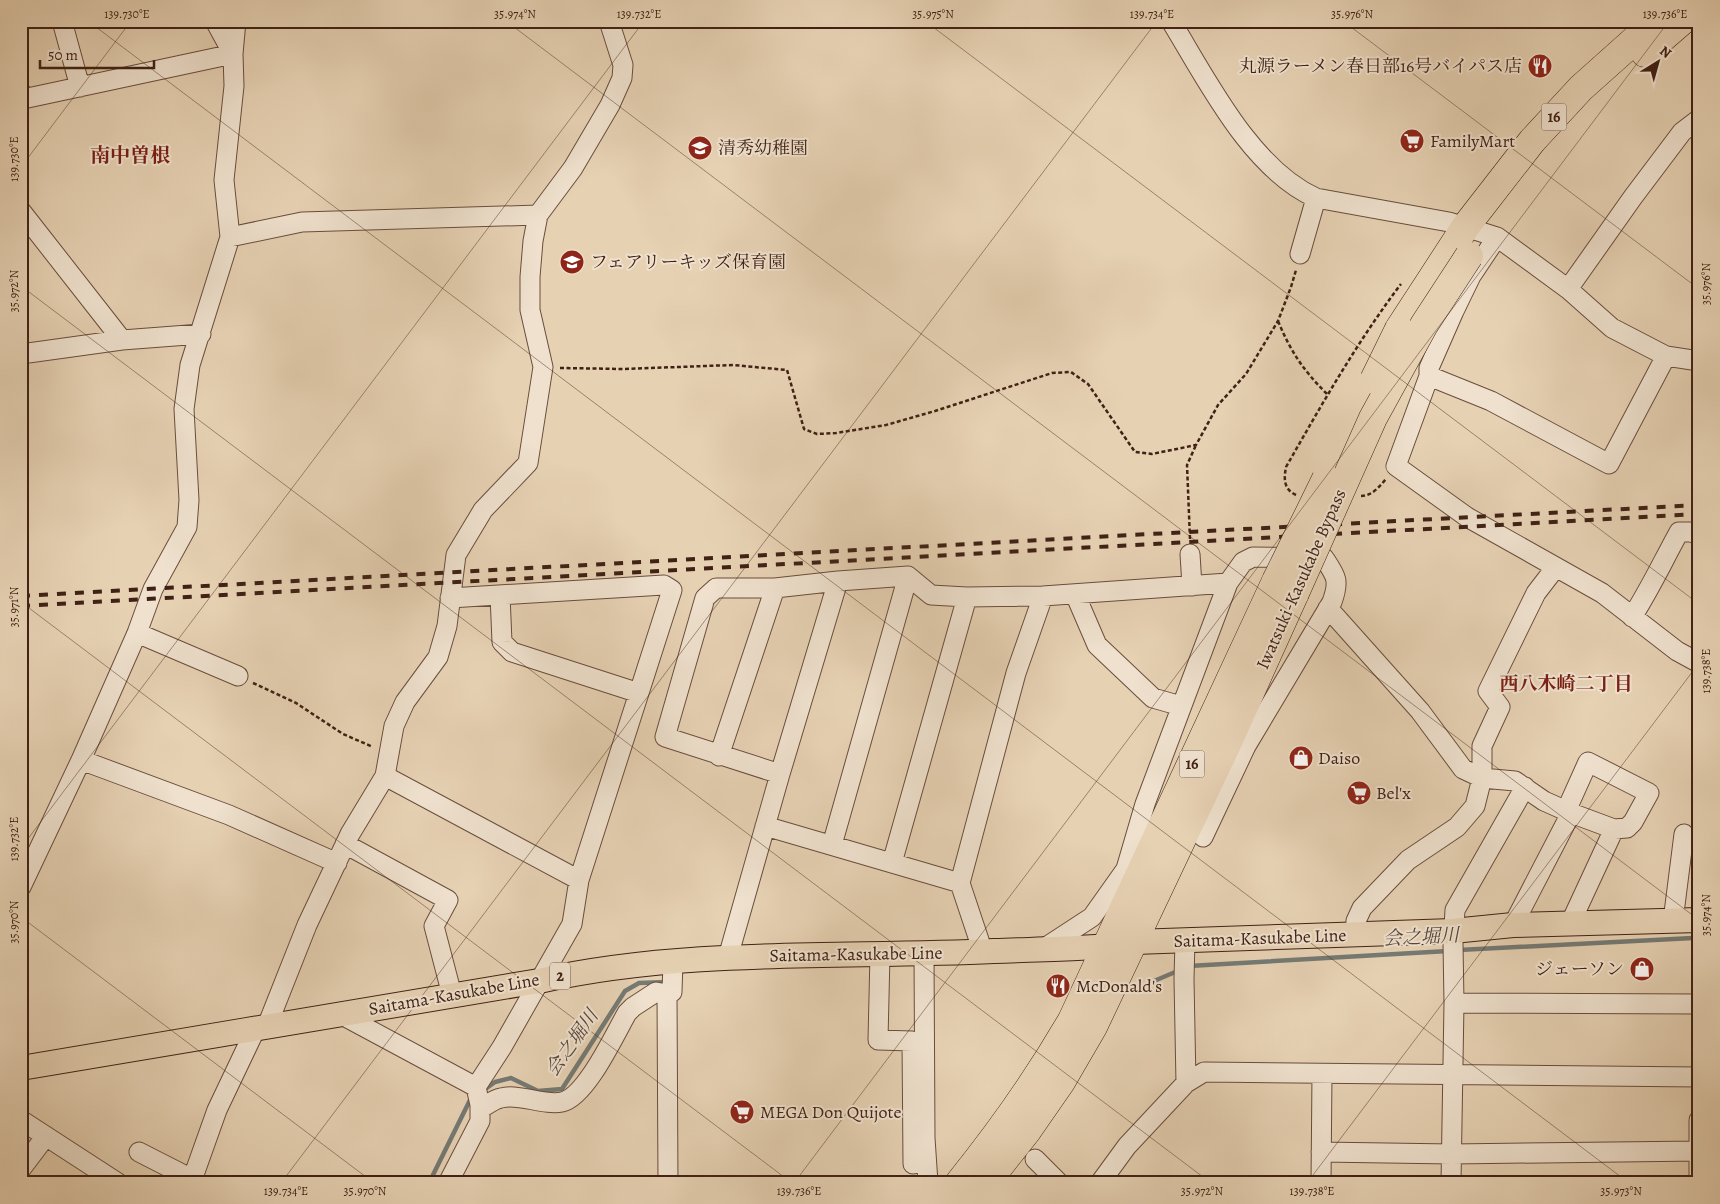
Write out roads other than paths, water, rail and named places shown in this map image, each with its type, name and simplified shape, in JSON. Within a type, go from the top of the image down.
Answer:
[{"type":"highway","name":"Iwatsuki-Kasukabe Bypass","points":[[1474,240],[1532,141],[1593,77],[1656,21]]},
{"type":"highway","name":"Iwatsuki-Kasukabe Bypass","points":[[959,1183],[1043,1070],[1072,1020],[1106,947],[1286,587],[1399,329],[1586,107],[1682,21]]},
{"type":"highway","name":"Iwatsuki-Kasukabe Bypass","points":[[986,1183],[1027,1131],[1061,1082],[1093,1027],[1227,744],[1286,587]]},
{"type":"main road","name":"Saitama-Kasukabe Line","points":[[21,1068],[539,981],[582,971],[728,956],[880,965],[924,954],[1106,947],[1134,942],[1185,949],[1355,935],[1453,943],[1513,925],[1699,920]]},
{"type":"street","points":[[62,21],[80,87]]},
{"type":"street","points":[[215,21],[233,54]]},
{"type":"street","points":[[21,887],[137,633],[153,589],[187,527],[189,500],[184,409],[190,365],[230,236],[224,180],[234,86],[233,54],[236,21]]},
{"type":"street","points":[[140,1152],[191,1181],[218,1110],[262,1027],[345,844],[385,776],[394,726],[405,702],[438,657],[447,626],[456,555],[484,510],[528,463],[543,367],[530,310],[532,250],[538,215],[573,168],[610,105],[622,78],[623,65],[609,21]]},
{"type":"street","points":[[1171,21],[1227,114],[1263,158],[1287,181],[1307,194],[1316,198],[1415,215],[1474,240],[1568,289],[1612,328],[1666,356],[1699,361]]},
{"type":"street","points":[[21,92],[24,99],[233,54]]},
{"type":"street","points":[[1568,289],[1682,132],[1699,119]]},
{"type":"street","points":[[1300,254],[1316,198]]},
{"type":"street","points":[[21,211],[122,340]]},
{"type":"street","points":[[230,236],[302,222],[538,215]]},
{"type":"street","points":[[1474,240],[1471,276],[1430,368],[1429,376],[1396,466],[1467,517],[1602,593],[1677,652],[1699,663]]},
{"type":"street","points":[[21,354],[122,340],[201,334]]},
{"type":"street","points":[[1429,376],[1491,401],[1609,464],[1666,356]]},
{"type":"street","points":[[1632,616],[1649,590],[1654,576],[1679,532],[1691,532],[1699,535]]},
{"type":"street","points":[[1190,554],[1192,586]]},
{"type":"street","points":[[1044,949],[1092,917],[1126,869],[1145,804],[1181,706],[1228,583],[1243,562],[1253,557],[1324,558],[1333,572],[1337,587],[1328,608],[1246,746],[1203,837]]},
{"type":"street","points":[[1355,935],[1356,921],[1362,908],[1408,860],[1457,827],[1475,806],[1482,778],[1482,746],[1500,707],[1488,691],[1536,594],[1556,567]]},
{"type":"street","points":[[780,774],[719,756],[665,737],[706,598],[716,588],[774,588],[838,580],[908,576],[931,595],[967,597],[1043,596],[1228,583]]},
{"type":"street","points":[[832,846],[908,576]]},
{"type":"street","points":[[728,956],[838,580]]},
{"type":"street","points":[[448,1183],[480,1121],[478,1096],[502,1047],[572,924],[579,880],[672,590],[664,585],[450,598]]},
{"type":"street","points":[[719,756],[774,588]]},
{"type":"street","points":[[1075,594],[1097,645],[1153,698],[1181,706]]},
{"type":"street","points":[[500,595],[502,642],[512,652],[639,693]]},
{"type":"street","points":[[983,952],[960,883],[1016,673],[1043,596]]},
{"type":"street","points":[[892,863],[967,597]]},
{"type":"street","points":[[1328,608],[1420,711],[1463,769],[1482,778],[1515,781],[1544,801],[1569,812],[1614,829],[1627,828],[1633,822],[1649,793],[1588,762],[1569,812],[1513,925]]},
{"type":"street","points":[[137,633],[238,676]]},
{"type":"street","points":[[80,760],[229,815],[338,863]]},
{"type":"street","points":[[385,776],[579,880]]},
{"type":"street","points":[[1451,1183],[1453,943],[1455,910],[1524,787]]},
{"type":"street","points":[[765,826],[960,883]]},
{"type":"street","points":[[1570,924],[1614,829]]},
{"type":"street","points":[[1673,921],[1684,834]]},
{"type":"street","points":[[345,844],[448,900],[434,926],[452,995]]},
{"type":"street","points":[[1185,949],[1186,1083]]},
{"type":"street","points":[[913,1164],[919,1139],[924,954]]},
{"type":"street","points":[[340,1014],[478,1096],[562,1102],[572,1097],[585,1086],[627,1013],[633,1007],[656,992],[667,994],[672,992],[673,962]]},
{"type":"street","points":[[880,965],[878,1040],[912,1041],[919,1139],[928,1183]]},
{"type":"street","points":[[667,994],[668,1183]]},
{"type":"street","points":[[1454,1003],[1699,1004]]},
{"type":"street","points":[[1100,1183],[1127,1146],[1186,1083],[1204,1072],[1699,1077]]},
{"type":"street","points":[[1320,1183],[1322,1074]]},
{"type":"street","points":[[21,1120],[118,1183]]},
{"type":"street","points":[[1698,1183],[1699,1120]]},
{"type":"street","points":[[21,1169],[46,1136]]},
{"type":"street","points":[[1321,1152],[1452,1154],[1699,1151]]},
{"type":"street","points":[[1035,1159],[1052,1180]]},
{"type":"waterway","name":"会之堀川","points":[[1459,950],[1693,938]]},
{"type":"waterway","name":"会之堀川","points":[[1189,966],[1448,951]]},
{"type":"waterway","name":"会之堀川","points":[[1154,981],[1180,970]]},
{"type":"waterway","name":"会之堀川","points":[[484,1090],[495,1082],[511,1078],[538,1091],[562,1089],[625,991],[639,983],[667,982]]},
{"type":"waterway","name":"会之堀川","points":[[429,1183],[470,1100],[473,1098]]},
{"type":"railway","points":[[21,596],[1699,505]]},
{"type":"railway","points":[[21,606],[1699,514]]},
{"type":"place","name":"丸源ラーメン春日部16号バイパス店","points":[[1540,66]]},
{"type":"place","name":"FamilyMart","points":[[1412,141]]},
{"type":"place","name":"清秀幼稚園","points":[[700,148]]},
{"type":"place","name":"フェアリーキッズ保育園","points":[[572,262]]},
{"type":"place","name":"Daiso","points":[[1301,758]]},
{"type":"place","name":"Bel'x","points":[[1359,793]]},
{"type":"place","name":"ジェーソン","points":[[1642,969]]},
{"type":"place","name":"McDonald's","points":[[1058,986]]},
{"type":"place","name":"MEGA Don Quijote","points":[[742,1112]]},
{"type":"district","name":"南中曽根","points":[[130,155]]},
{"type":"district","name":"西八木崎二丁目","points":[[1566,684]]}]
